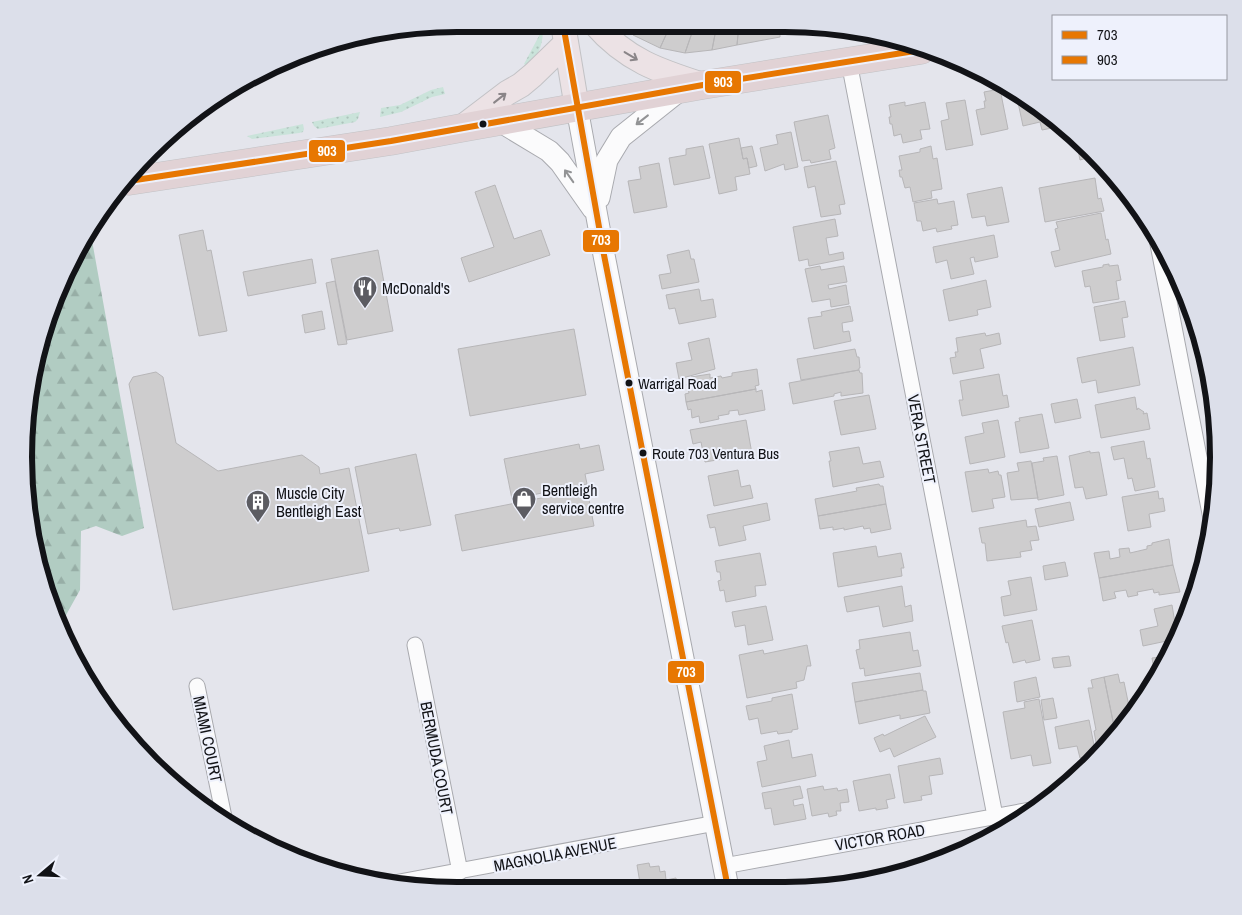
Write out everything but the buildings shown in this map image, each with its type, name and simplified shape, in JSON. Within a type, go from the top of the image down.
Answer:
[{"type":"highway","points":[[136,180],[392,142],[692,87],[910,52]]},
{"type":"main road","points":[[597,216],[602,179],[607,160],[621,137],[692,87],[628,54],[611,42],[602,32]]},
{"type":"main road","points":[[564,33],[597,216],[727,882]]},
{"type":"main road","points":[[461,128],[533,75],[564,33]]},
{"type":"main road","points":[[501,122],[549,151],[560,162],[597,216]]},
{"type":"street","name":"VERA STREET","points":[[848,62],[995,816]]},
{"type":"street","points":[[1161,261],[1207,500]]},
{"type":"street","name":"BERMUDA COURT","points":[[415,645],[460,872]]},
{"type":"street","name":"MIAMI COURT","points":[[197,686],[222,812]]},
{"type":"street","name":"VICTOR ROAD","points":[[724,866],[1020,812]]},
{"type":"street","name":"MAGNOLIA AVENUE","points":[[414,880],[716,823]]},
{"type":"green space","points":[[540,32],[543,32],[538,53],[528,67],[524,64]]},
{"type":"green space","points":[[443,87],[445,94],[432,97],[401,112],[380,117],[381,108],[400,105],[431,90]]},
{"type":"green space","points":[[360,112],[355,122],[318,129],[312,122]]},
{"type":"green space","points":[[303,124],[303,132],[299,133],[252,139],[247,136]]},
{"type":"green space","points":[[92,240],[144,528],[122,536],[96,526],[81,531],[80,590],[64,618],[55,594],[41,540],[36,513],[32,458],[36,402],[47,348],[65,295]]},
{"type":"transit line","name":"703","points":[[564,32],[604,255],[727,882]]},
{"type":"transit line","name":"903","points":[[136,180],[391,141],[703,85],[910,52]]},
{"type":"place","name":"McDonald's","points":[[365,309]]},
{"type":"place","name":"Warrigal Road","points":[[629,383]]},
{"type":"place","name":"Route 703 Ventura Bus","points":[[643,453]]},
{"type":"place","name":"Bentleigh service centre","points":[[524,520]]},
{"type":"place","name":"Muscle City Bentleigh East","points":[[258,523]]}]
